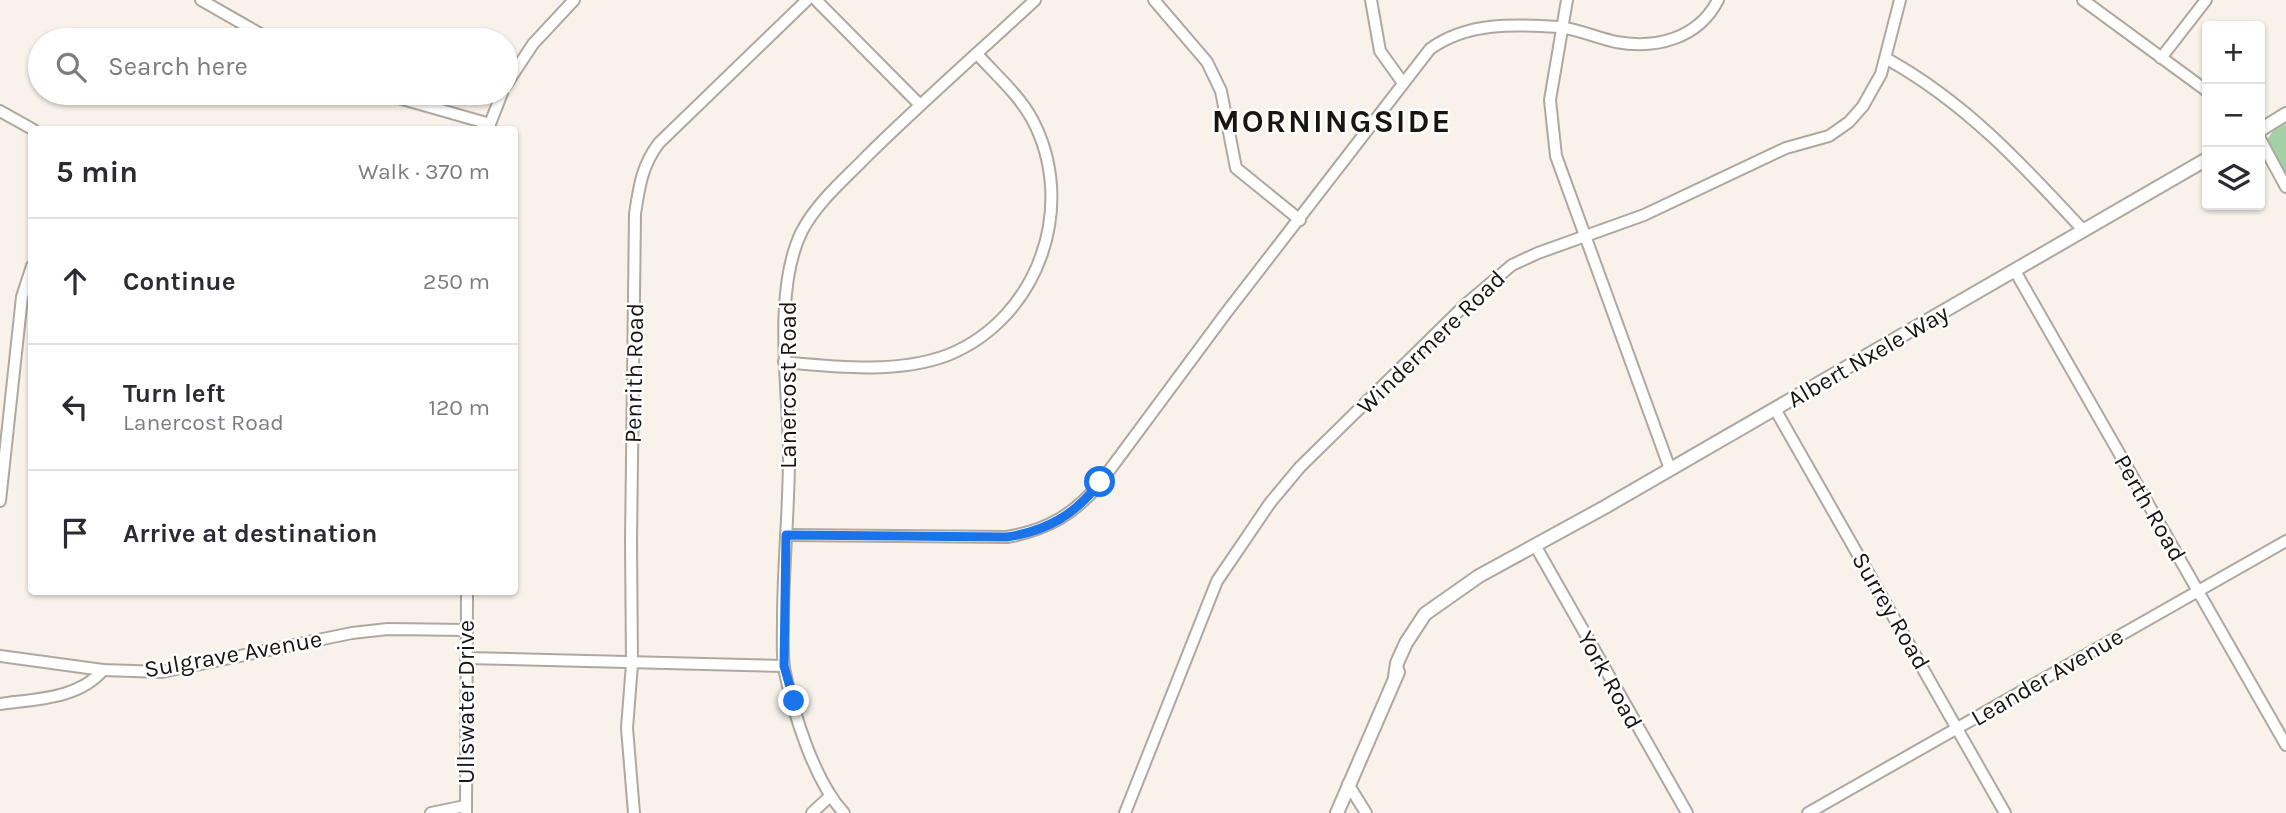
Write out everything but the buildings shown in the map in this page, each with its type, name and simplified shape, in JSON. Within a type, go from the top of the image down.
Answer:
[{"type":"main road","points":[[2265,127],[2286,114]]},
{"type":"main road","name":"Albert Nxele Way","points":[[1337,813],[1395,677],[1397,663],[1418,623],[1444,603],[1532,549],[2202,162]]},
{"type":"street","points":[[201,0],[250,28]]},
{"type":"street","points":[[518,67],[533,44],[574,0]]},
{"type":"street","name":"Penrith Road","points":[[634,813],[627,728],[632,664],[635,214],[643,167],[659,143],[807,0]]},
{"type":"street","points":[[816,0],[920,105]]},
{"type":"street","name":"Lanercost Road","points":[[844,813],[829,797],[808,746],[784,666],[789,455],[784,362],[790,273],[801,234],[822,201],[920,105],[1035,0]]},
{"type":"street","points":[[1154,0],[1207,62],[1221,91],[1236,168],[1300,220]]},
{"type":"street","points":[[1371,0],[1380,51],[1403,83]]},
{"type":"street","points":[[1567,0],[1552,75],[1551,124],[1556,156],[1671,469]]},
{"type":"street","points":[[786,535],[1007,537],[1029,534],[1064,517],[1086,501],[1430,49],[1464,30],[1561,27],[1615,42],[1666,43],[1693,29],[1718,0]]},
{"type":"street","name":"Windermere Road","points":[[1125,813],[1217,581],[1287,480],[1487,284],[1512,265],[1644,215],[1786,148],[1829,136],[1849,122],[1863,107],[1887,59],[1900,0]]},
{"type":"street","points":[[2083,0],[2202,87]]},
{"type":"street","points":[[2161,58],[2206,0]]},
{"type":"street","points":[[784,362],[883,366],[946,355],[983,334],[1021,297],[1043,255],[1049,225],[1051,178],[1047,159],[1032,120],[1022,103],[977,54]]},
{"type":"street","points":[[1887,59],[1969,114],[2022,163],[2083,230]]},
{"type":"street","points":[[419,105],[486,126]]},
{"type":"street","points":[[489,126],[497,105]]},
{"type":"street","points":[[0,111],[28,127]]},
{"type":"street","points":[[2264,147],[2286,187]]},
{"type":"street","name":"Perth Road","points":[[2015,271],[2286,745]]},
{"type":"street","points":[[0,501],[22,297],[28,278]]},
{"type":"street","name":"Surrey Road","points":[[1775,409],[2005,813]]},
{"type":"street","name":"Leander Avenue","points":[[1808,813],[2286,541]]},
{"type":"street","name":"York Road","points":[[1532,549],[1687,813]]},
{"type":"street","name":"Ullswater Drive","points":[[465,810],[467,595]]},
{"type":"street","name":"Sulgrave Avenue","points":[[0,656],[103,670],[162,672],[388,629],[467,630]]},
{"type":"street","points":[[467,658],[784,666]]},
{"type":"street","points":[[0,704],[56,696],[83,687],[103,670]]},
{"type":"street","points":[[1349,784],[1366,813]]},
{"type":"street","points":[[812,813],[829,797]]},
{"type":"street","points":[[432,813],[465,810]]},
{"type":"green space","points":[[2286,124],[2286,177],[2266,141],[2273,131]]},
{"type":"district","name":"MORNINGSIDE","points":[[1332,121]]},
{"type":"route","points":[[794,701],[784,666],[786,535],[1007,537],[1029,534],[1047,527],[1086,501],[1100,482]]}]
